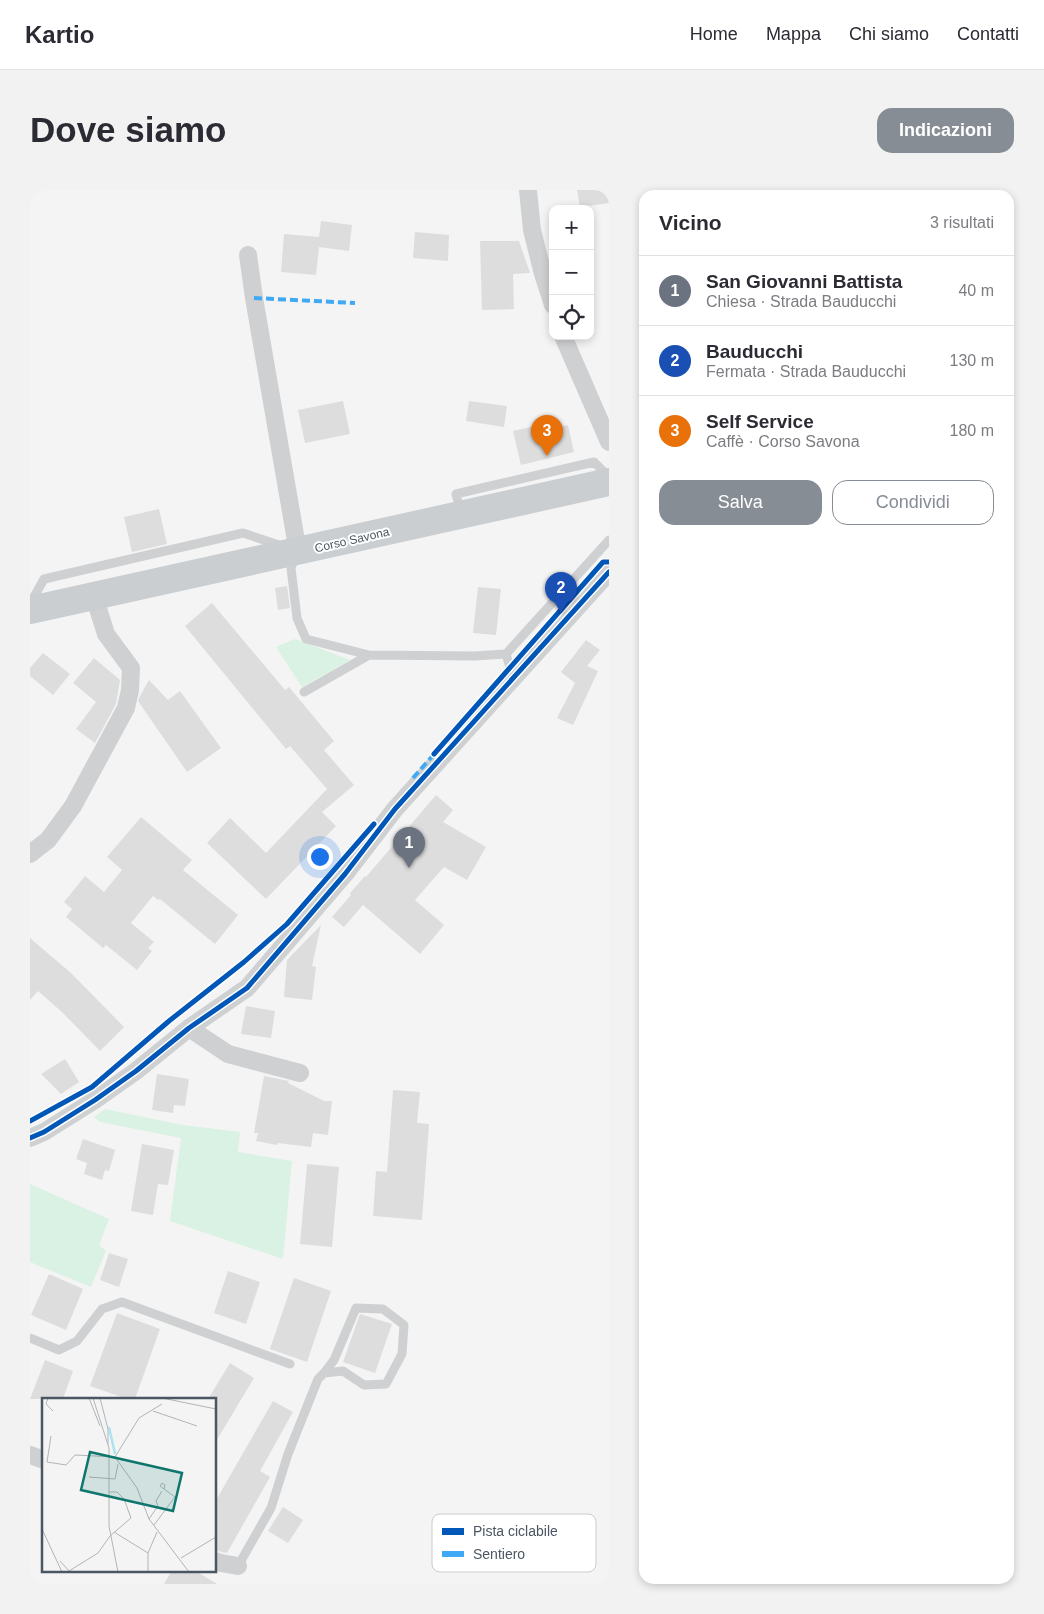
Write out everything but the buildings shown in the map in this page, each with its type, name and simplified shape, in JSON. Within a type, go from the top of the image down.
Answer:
[{"type":"main road","name":"Corso Savona","points":[[30,610],[609,482]]},
{"type":"street","points":[[528,190],[532,230],[550,295]]},
{"type":"street","points":[[248,255],[298,552]]},
{"type":"street","points":[[565,340],[609,442]]},
{"type":"street","points":[[30,1138],[44,1132],[95,1100],[136,1071],[189,1028],[247,988],[345,874],[395,810],[609,572]]},
{"type":"street","points":[[30,854],[48,840],[74,806],[126,708],[130,690],[131,668],[106,634],[94,596]]},
{"type":"street","points":[[189,1028],[228,1054],[300,1072]]},
{"type":"street","points":[[30,1455],[42,1459]]},
{"type":"street","points":[[216,1561],[238,1566]]},
{"type":"lane","points":[[461,515],[456,494],[594,462],[609,478]]},
{"type":"lane","points":[[30,604],[44,579],[243,532],[298,552],[292,568],[297,618],[306,639],[368,655],[474,656],[506,654],[609,540]]},
{"type":"lane","points":[[506,654],[514,679]]},
{"type":"lane","points":[[304,692],[368,655]]},
{"type":"lane","points":[[30,1338],[59,1350],[77,1342],[102,1310],[122,1302],[290,1364]]},
{"type":"lane","points":[[238,1566],[271,1508],[288,1454],[318,1379],[334,1360],[356,1308],[383,1309],[404,1325],[402,1354],[386,1384],[364,1385],[343,1371],[324,1373]]},
{"type":"green space","points":[[295,639],[350,660],[302,687],[276,647]]},
{"type":"green space","points":[[105,1109],[183,1125],[240,1132],[238,1152],[292,1161],[283,1259],[170,1221],[181,1138],[100,1122],[94,1117]]},
{"type":"green space","points":[[30,1184],[109,1219],[99,1245],[106,1251],[91,1287],[30,1262]]},
{"type":"marked path","points":[[254,298],[355,303]]},
{"type":"marked path","points":[[413,778],[436,752]]},
{"type":"cycle path","points":[[434,754],[603,562],[609,562]]},
{"type":"cycle path","points":[[30,1138],[44,1132],[95,1100],[136,1071],[189,1028],[247,988],[345,874],[395,809],[609,572]]},
{"type":"cycle path","points":[[30,1121],[92,1087],[169,1021],[244,962],[287,924],[374,824]]},
{"type":"place","name":"Self Service","points":[[547,456]]},
{"type":"place","name":"Bauducchi","points":[[561,613]]},
{"type":"place","name":"San Giovanni Battista","points":[[409,868]]}]
